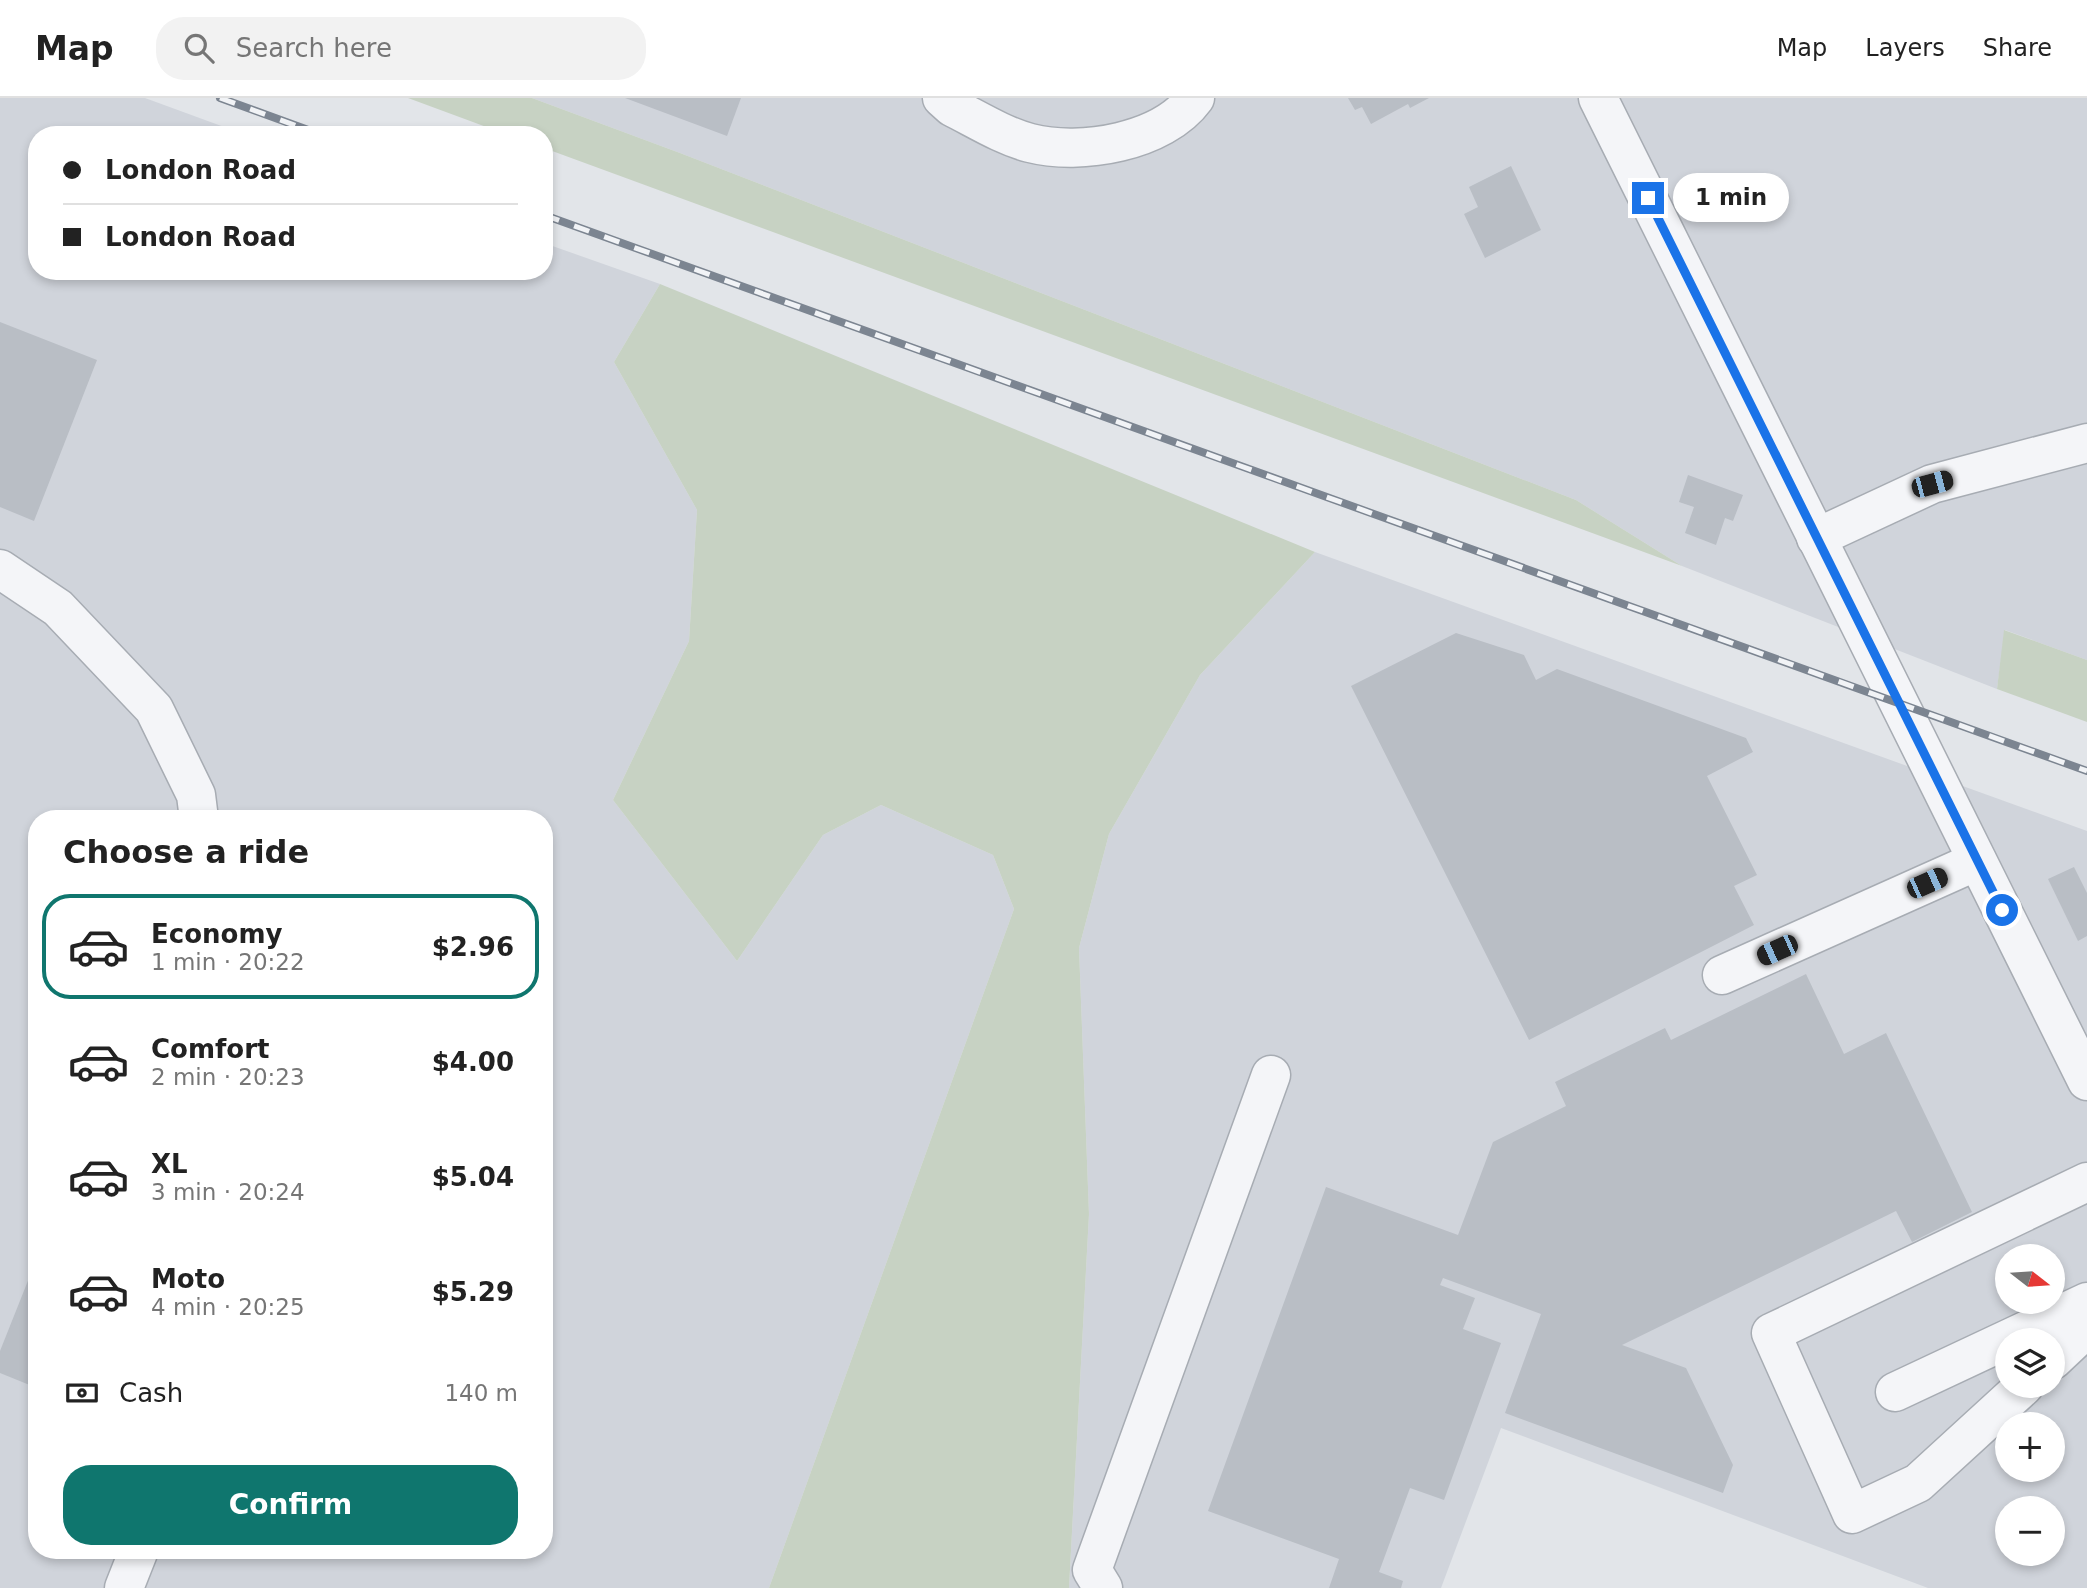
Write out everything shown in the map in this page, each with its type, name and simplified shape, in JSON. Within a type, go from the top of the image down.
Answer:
[{"type":"street","points":[[942,98],[952,107],[1030,143],[1073,149],[1113,145],[1156,129],[1190,106],[1195,98]]},
{"type":"street","points":[[1598,98],[2087,1081]]},
{"type":"street","points":[[1816,538],[1932,484],[2087,443]]},
{"type":"street","points":[[0,569],[58,608],[153,709],[196,795],[198,810]]},
{"type":"street","points":[[1722,975],[1978,861]]},
{"type":"street","points":[[1103,1588],[1092,1570],[1271,1075]]},
{"type":"street","points":[[2011,1398],[1918,1483],[1852,1514],[1771,1333],[2087,1182]]},
{"type":"street","points":[[1895,1392],[2087,1302]]},
{"type":"street","points":[[2065,1349],[2087,1328]]},
{"type":"street","points":[[124,1588],[135,1559]]},
{"type":"shaded area","points":[[0,98],[145,98],[221,126],[28,126],[28,280],[553,280],[553,246],[660,284],[614,362],[697,510],[689,641],[613,800],[737,961],[823,835],[881,805],[993,855],[1014,909],[769,1588],[0,1588]]},
{"type":"shaded area","points":[[532,98],[2087,98],[2087,660],[2005,630],[1997,689],[1682,566],[1576,500]]},
{"type":"shaded area","points":[[1315,552],[2087,831],[2087,1588],[1928,1588],[1501,1428],[1441,1588],[1069,1588],[1089,1214],[1079,948],[1109,834],[1200,675]]},
{"type":"green space","points":[[408,98],[532,98],[1576,500],[1682,566],[553,151],[553,126],[484,126]]},
{"type":"green space","points":[[660,284],[1315,552],[1200,675],[1109,834],[1079,948],[1089,1214],[1069,1588],[769,1588],[1014,909],[993,855],[881,805],[823,835],[737,961],[613,800],[689,641],[697,510],[614,362]]},
{"type":"green space","points":[[2004,630],[2087,660],[2087,722],[1997,689]]},
{"type":"building","points":[[625,98],[741,98],[727,136]]},
{"type":"building","points":[[1348,98],[1429,98],[1410,108],[1408,104],[1371,124],[1362,107],[1355,110]]},
{"type":"building","points":[[1511,166],[1541,230],[1485,258],[1464,214],[1478,207],[1469,187]]},
{"type":"building","points":[[0,322],[97,360],[34,521],[0,507]]},
{"type":"building","points":[[1688,475],[1743,495],[1733,521],[1725,518],[1716,545],[1685,533],[1694,507],[1679,502]]},
{"type":"building","points":[[1456,633],[1524,655],[1536,680],[1557,669],[1746,738],[1753,752],[1707,776],[1757,875],[1734,886],[1754,925],[1529,1040],[1351,686]]},
{"type":"building","points":[[2074,867],[2087,893],[2087,936],[2078,941],[2048,879]]},
{"type":"building","points":[[1806,974],[1844,1054],[1886,1033],[1972,1212],[1912,1242],[1896,1211],[1622,1345],[1686,1368],[1733,1465],[1723,1493],[1505,1413],[1541,1314],[1443,1278],[1440,1285],[1475,1298],[1463,1329],[1501,1343],[1444,1500],[1410,1488],[1379,1572],[1403,1581],[1401,1588],[1329,1588],[1339,1559],[1208,1511],[1326,1187],[1458,1235],[1493,1142],[1566,1106],[1555,1082],[1665,1028],[1671,1040]]},
{"type":"building","points":[[28,1281],[28,1384],[0,1373],[0,1351]]},
{"type":"railway","points":[[220,98],[297,126]]},
{"type":"railway","points":[[553,218],[2087,771]]},
{"type":"route","points":[[1648,198],[2002,910]]}]
